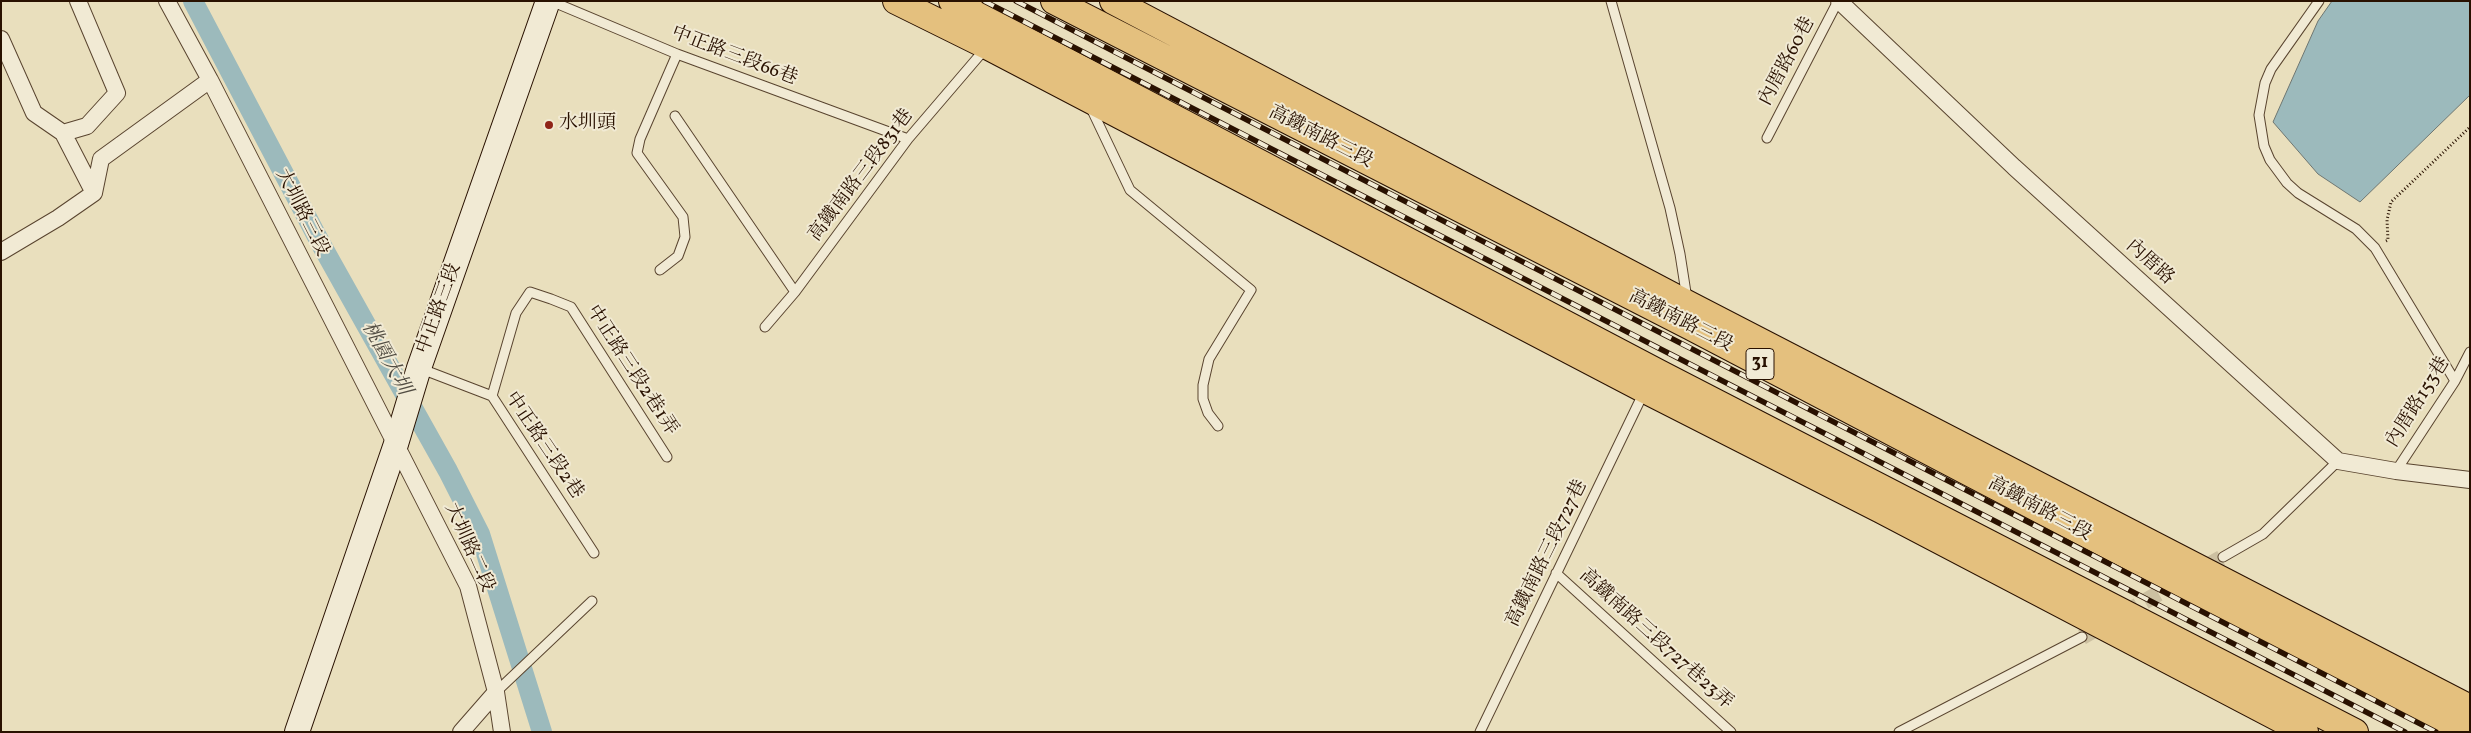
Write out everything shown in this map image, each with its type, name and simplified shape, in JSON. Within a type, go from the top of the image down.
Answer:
[{"type":"main road","name":"中正路三段","points":[[297,732],[396,444],[419,368],[550,1]]},
{"type":"main road","points":[[896,1],[987,46],[2305,732]]},
{"type":"main road","points":[[952,1],[1670,379],[2354,732]]},
{"type":"main road","name":"高鐵南路三段","points":[[1054,1],[1265,111],[1462,210],[2464,732]]},
{"type":"main road","name":"高鐵南路三段","points":[[1113,1],[1688,304],[2470,708]]},
{"type":"main road","points":[[1462,210],[1540,225]]},
{"type":"street","points":[[63,133],[87,126],[117,93],[78,1]]},
{"type":"street","name":"大圳路三段","points":[[167,1],[210,80],[396,444]]},
{"type":"street","name":"內厝路","points":[[1838,1],[2014,167],[2338,461]]},
{"type":"street","points":[[1,39],[34,114],[63,133],[94,193]]},
{"type":"street","points":[[1,252],[58,218],[94,193],[101,159],[210,80]]},
{"type":"street","name":"大圳路二段","points":[[396,444],[468,586],[496,692],[502,732]]},
{"type":"street","points":[[2338,461],[2396,471],[2470,480]]},
{"type":"street","points":[[461,732],[496,692]]},
{"type":"lane","name":"中正路三段66巷","points":[[550,1],[677,54],[908,140]]},
{"type":"lane","points":[[1611,1],[1670,208],[1688,304]]},
{"type":"lane","name":"內厝路60巷","points":[[1767,138],[1838,1]]},
{"type":"lane","points":[[2319,1],[2272,69],[2265,84],[2260,107],[2260,131],[2270,160],[2287,183],[2298,193],[2356,230],[2375,248],[2455,381]]},
{"type":"lane","name":"高鐵南路三段831巷","points":[[765,327],[795,292],[908,140],[987,46]]},
{"type":"lane","points":[[660,270],[678,256],[685,237],[683,217],[637,153],[640,140],[677,54]]},
{"type":"lane","points":[[1087,99],[1130,190],[1251,290],[1209,359],[1205,376],[1204,399],[1208,412],[1218,426]]},
{"type":"lane","points":[[675,116],[795,292]]},
{"type":"lane","name":"中正路三段2巷1弄","points":[[492,396],[516,313],[530,292],[551,299],[571,307],[667,456]]},
{"type":"lane","name":"內厝路153巷","points":[[2396,471],[2455,381],[2470,352]]},
{"type":"lane","name":"中正路三段2巷","points":[[419,368],[492,396],[594,552]]},
{"type":"lane","name":"高鐵南路三段727巷","points":[[1480,732],[1645,390]]},
{"type":"lane","points":[[2223,557],[2263,534],[2338,461]]},
{"type":"lane","name":"高鐵南路三段727巷23弄","points":[[1556,573],[1731,732]]},
{"type":"lane","points":[[496,692],[545,648],[592,601]]},
{"type":"lane","points":[[1899,732],[2082,637]]},
{"type":"path","points":[[2375,248],[2388,240],[2387,220],[2392,202],[2470,127]]},
{"type":"water","points":[[2332,1],[2470,1],[2470,95],[2360,202],[2318,174],[2273,122],[2318,21]]},
{"type":"waterway","name":"桃園大圳","points":[[193,1],[322,246],[448,471],[480,534],[542,732]]},
{"type":"tunnel","points":[[2082,637],[2223,557]]},
{"type":"railway","points":[[984,1],[2405,732]]},
{"type":"railway","points":[[1016,1],[2436,732]]},
{"type":"place","name":"水圳頭","points":[[549,125]]}]
